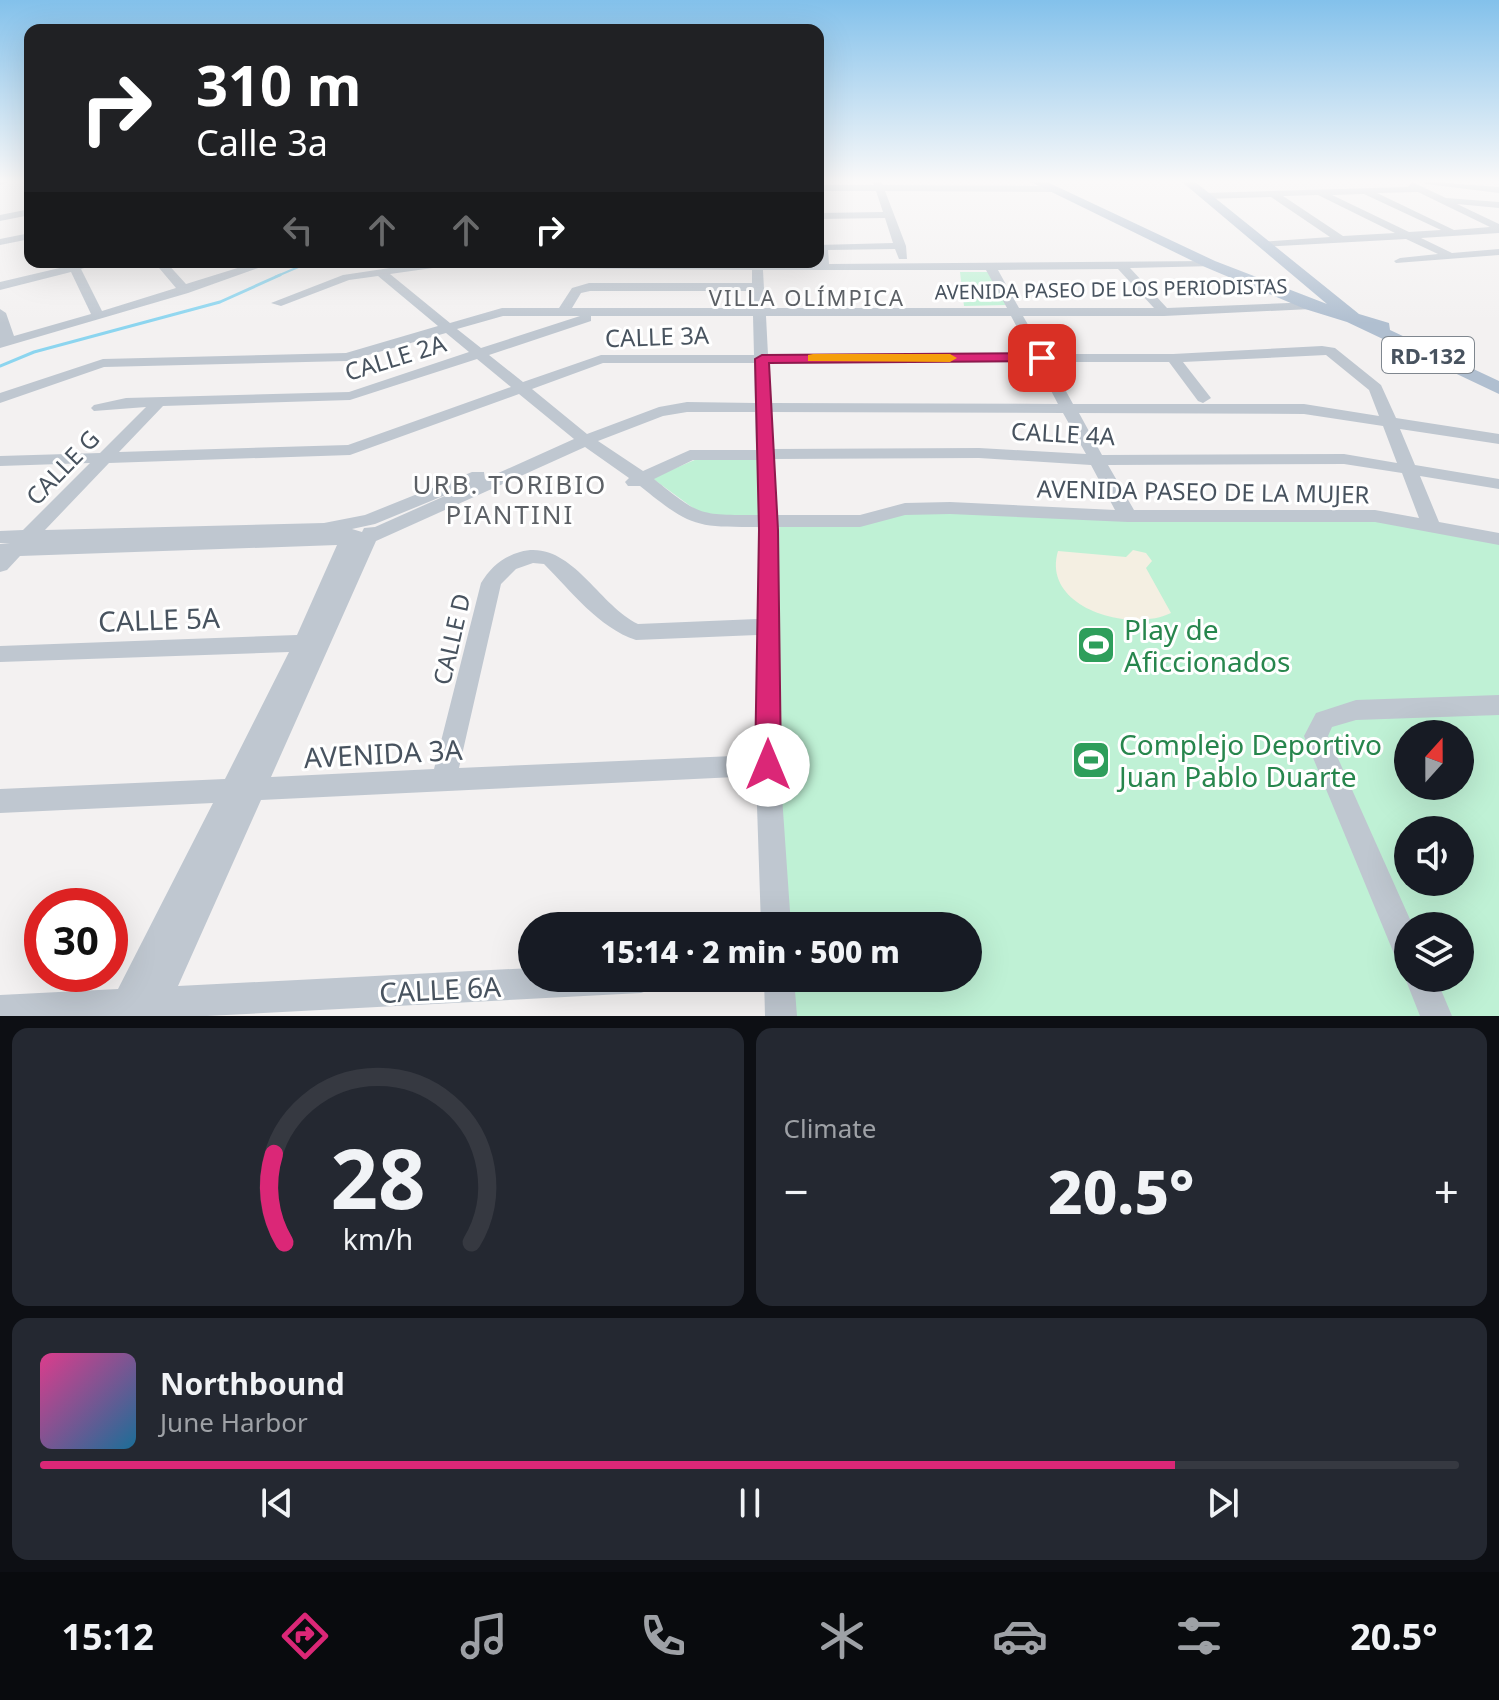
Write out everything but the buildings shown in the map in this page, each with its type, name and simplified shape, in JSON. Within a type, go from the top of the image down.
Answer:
[{"type":"main road","points":[[1135,228],[1210,264],[1311,305],[1383,327]]},
{"type":"main road","name":"RD-132","points":[[1254,228],[1357,321],[1499,388]]},
{"type":"main road","name":"RD-132","points":[[1271,243],[1383,327],[1499,380]]},
{"type":"street","points":[[895,228],[906,268]]},
{"type":"street","points":[[1324,228],[1340,239]]},
{"type":"street","points":[[1393,228],[1450,256]]},
{"type":"street","points":[[1447,228],[1455,232]]},
{"type":"street","points":[[1271,243],[1499,229]]},
{"type":"street","points":[[0,242],[24,237]]},
{"type":"street","points":[[824,247],[901,246]]},
{"type":"street","points":[[1400,261],[1499,252]]},
{"type":"street","points":[[824,266],[1122,267],[1210,264]]},
{"type":"street","points":[[990,267],[1128,516]]},
{"type":"street","points":[[1122,267],[1164,312]]},
{"type":"street","points":[[0,286],[63,268]]},
{"type":"street","points":[[74,268],[98,316]]},
{"type":"street","points":[[165,268],[184,290]]},
{"type":"street","points":[[0,313],[5,343],[251,268]]},
{"type":"street","points":[[277,303],[347,277],[411,268]]},
{"type":"street","points":[[757,268],[768,525],[768,765],[775,912]]},
{"type":"street","name":"AVENIDA PASEO DE LA MUJER","points":[[374,273],[576,439],[636,481],[676,519],[702,530],[768,525],[854,531],[880,524],[905,509],[1128,516],[1375,516],[1499,539]]},
{"type":"street","points":[[563,312],[571,297],[581,288],[756,287]]},
{"type":"street","name":"AVENIDA PASEO DE LOS PERIODISTAS","points":[[0,398],[103,363],[347,357],[502,312],[1164,312],[1311,305]]},
{"type":"street","name":"CALLE 2A","points":[[99,408],[126,403],[350,396],[601,313]]},
{"type":"street","name":"CALLE 3A","points":[[0,461],[350,450],[601,359],[1173,358],[1330,351],[1376,388],[1388,417]]},
{"type":"street","points":[[1173,358],[1203,398]]},
{"type":"street","points":[[1066,404],[1203,398],[1304,401],[1499,439]]},
{"type":"street","name":"CALLE G","points":[[0,565],[14,545],[159,402]]},
{"type":"street","points":[[0,537],[14,545],[360,530],[576,439],[671,409],[762,402],[1304,409],[1499,428]]},
{"type":"street","points":[[1388,417],[1432,528]]},
{"type":"street","name":"CALLE 4A","points":[[636,481],[690,455],[979,453],[1097,460],[1344,459],[1408,472],[1499,484]]},
{"type":"street","points":[[138,1010],[312,643],[360,530]]},
{"type":"street","name":"CALLE D","points":[[444,780],[491,583],[501,568],[522,558],[541,555],[551,559],[617,623],[636,632],[767,627]]},
{"type":"street","name":"CALLE 5A","points":[[0,654],[312,643]]},
{"type":"street","points":[[1394,917],[1316,736],[1324,720],[1356,710],[1499,705]]},
{"type":"street","name":"AVENIDA 3A","points":[[0,801],[768,765]]},
{"type":"street","name":"CALLE 6A","points":[[0,1011],[138,1010],[518,986]]},
{"type":"street","points":[[780,992],[781,1016]]},
{"type":"street","points":[[1426,992],[1436,1016]]},
{"type":"green space","points":[[960,272],[988,272],[1006,305],[964,306]]},
{"type":"green space","points":[[697,459],[758,459],[758,517],[704,516],[652,478]]},
{"type":"green space","name":"Complejo Deportivo Juan Pablo Duarte","points":[[905,509],[1375,516],[1499,539],[1499,1016],[783,1016],[782,992],[982,992],[982,912],[780,912],[767,521],[860,521]]},
{"type":"sand","points":[[1133,550],[1146,553],[1152,561],[1146,568],[1171,613],[1134,620],[1093,611],[1075,601],[1063,588],[1056,571],[1058,551],[1126,557]]},
{"type":"waterway","points":[[275,277],[296,268]]},
{"type":"waterway","points":[[0,366],[34,352],[220,302],[280,275]]},
{"type":"slow traffic","points":[[813,358],[950,358]]},
{"type":"place","name":"Play de Aficcionados","points":[[1096,645]]},
{"type":"place","name":"Complejo Deportivo Juan Pablo Duarte","points":[[1091,760]]},
{"type":"district","name":"VILLA OLÍMPICA","points":[[807,297]]},
{"type":"district","name":"URB. TORIBIO PIANTINI","points":[[510,499]]},
{"type":"route","points":[[768,765],[768,530],[762,359],[1042,358]]}]
